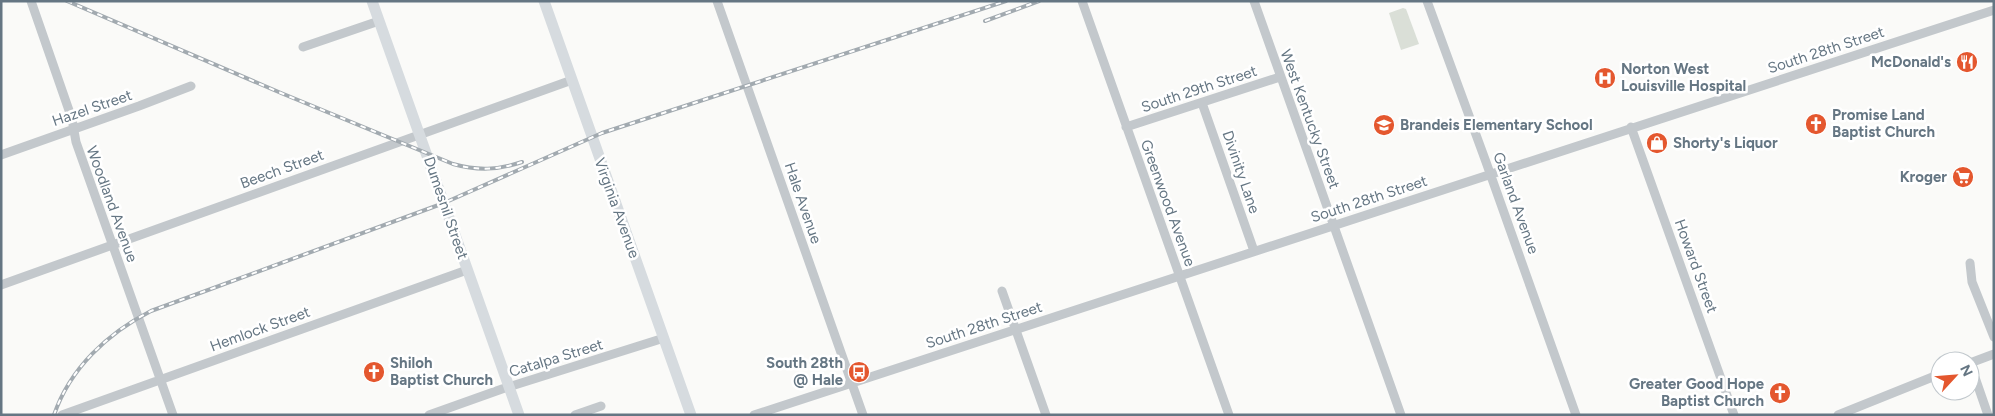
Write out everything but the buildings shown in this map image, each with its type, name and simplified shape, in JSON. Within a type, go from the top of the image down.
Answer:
[{"type":"main road","name":"Dumesnil Street","points":[[372,1],[519,415]]},
{"type":"main road","name":"Virginia Avenue","points":[[544,1],[691,415]]},
{"type":"street","name":"Woodland Avenue","points":[[32,1],[72,119],[76,142],[173,415]]},
{"type":"street","name":"Hale Avenue","points":[[717,1],[863,415]]},
{"type":"street","name":"Greenwood Avenue","points":[[1082,1],[1229,415]]},
{"type":"street","name":"West Kentucky Street","points":[[1254,1],[1401,415]]},
{"type":"street","name":"Garland Avenue","points":[[1427,1],[1491,174],[1576,415]]},
{"type":"street","name":"South 28th Street","points":[[754,415],[1994,10]]},
{"type":"street","points":[[302,47],[379,21]]},
{"type":"street","name":"South 29th Street","points":[[1126,127],[1280,77]]},
{"type":"street","name":"Beech Street","points":[[1,285],[572,80]]},
{"type":"street","name":"Hazel Street","points":[[1,155],[191,86]]},
{"type":"street","name":"Divinity Lane","points":[[1202,103],[1254,251]]},
{"type":"street","name":"Howard Street","points":[[1631,127],[1734,415]]},
{"type":"street","points":[[1970,263],[1972,282],[1994,337]]},
{"type":"street","name":"Hemlock Street","points":[[62,415],[467,270]]},
{"type":"street","points":[[1002,291],[1046,415]]},
{"type":"street","name":"Catalpa Street","points":[[429,415],[664,338]]},
{"type":"street","points":[[1980,359],[1994,354]]},
{"type":"street","points":[[1838,415],[1930,378]]},
{"type":"street","points":[[1980,392],[1988,415]]},
{"type":"street","points":[[576,415],[601,406]]},
{"type":"shaded area","points":[[1403,8],[1406,9],[1419,44],[1401,50],[1389,13]]},
{"type":"railway","points":[[67,1],[281,93],[453,164],[488,169],[522,162]]},
{"type":"railway","points":[[54,415],[70,382],[92,354],[120,330],[151,311],[444,203],[602,133],[1006,1]]},
{"type":"railway","points":[[985,21],[1039,1]]},
{"type":"place","name":"McDonald's","points":[[1967,62]]},
{"type":"place","name":"Norton West Louisville Hospital","points":[[1605,78]]},
{"type":"place","name":"Promise Land Baptist Church","points":[[1816,124]]},
{"type":"place","name":"Brandeis Elementary School","points":[[1384,125]]},
{"type":"place","name":"Shorty's Liquor","points":[[1657,143]]},
{"type":"place","name":"Kroger","points":[[1963,177]]},
{"type":"place","name":"Shiloh Baptist Church","points":[[374,372]]},
{"type":"place","name":"South 28th @ Hale","points":[[859,372]]},
{"type":"place","name":"Greater Good Hope Baptist Church","points":[[1780,393]]}]
